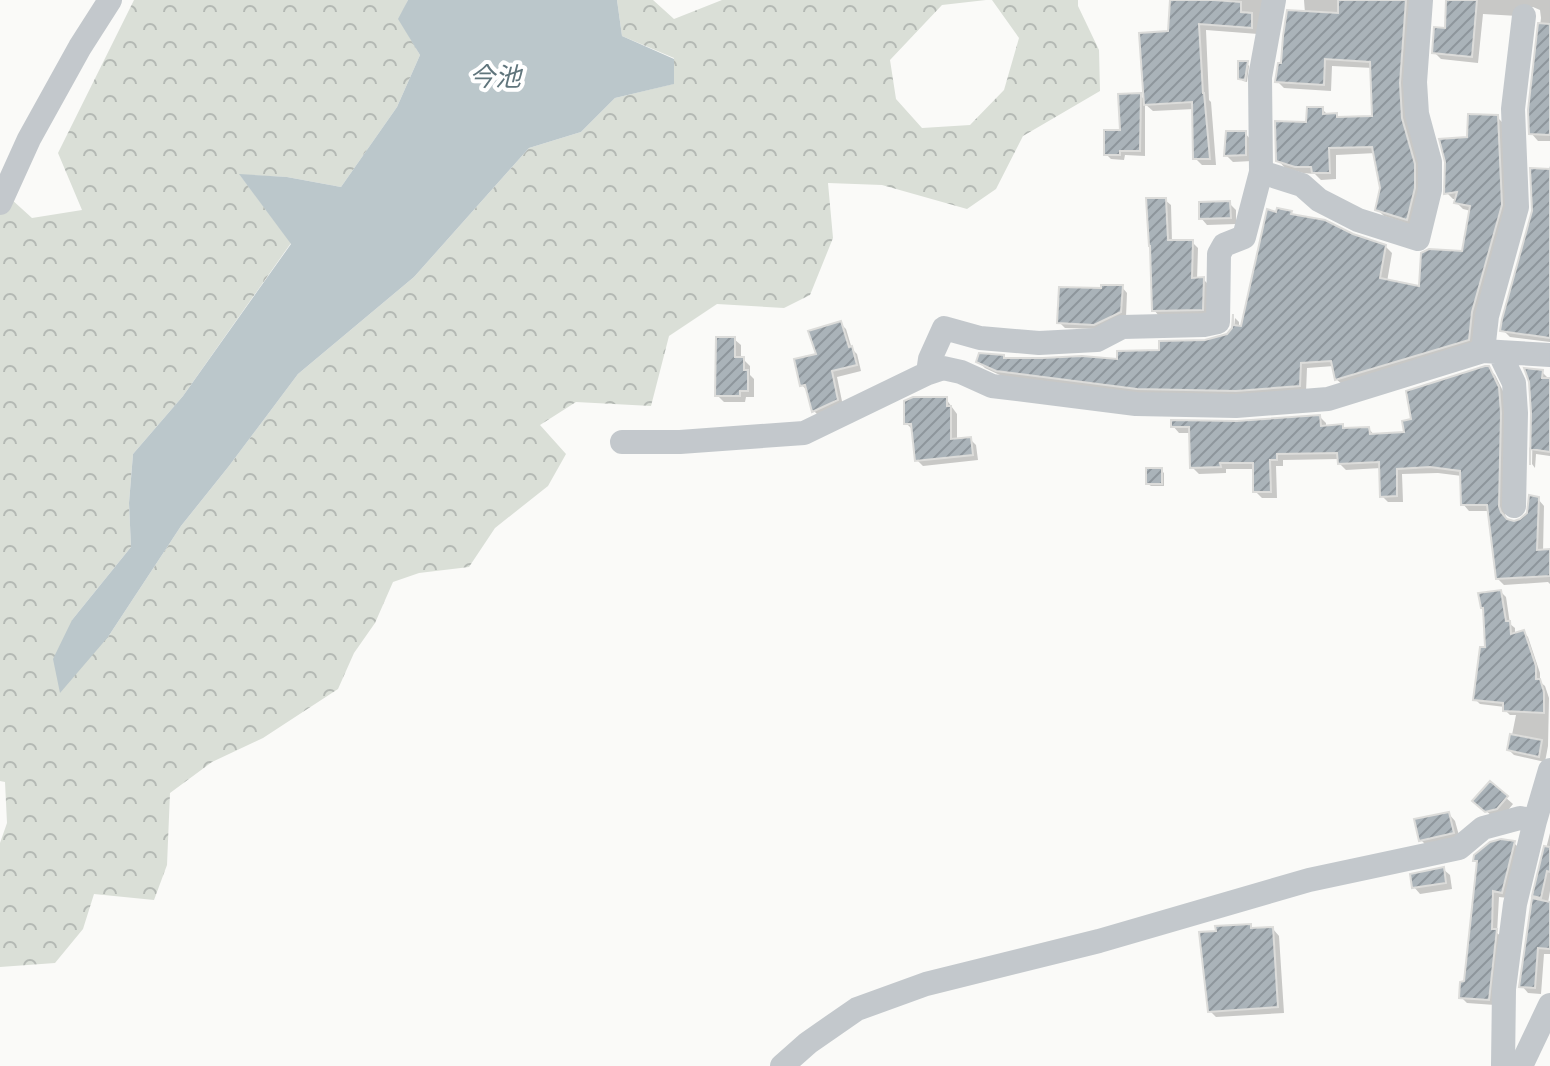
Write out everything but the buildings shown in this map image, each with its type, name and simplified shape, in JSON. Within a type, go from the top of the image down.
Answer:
[{"type":"street","points":[[0,203],[29,139],[110,0]]},
{"type":"street","points":[[928,373],[930,359],[944,328],[980,338],[1039,343],[1097,340],[1122,327],[1218,322],[1219,254],[1224,245],[1244,237],[1261,172],[1260,77],[1274,0]]},
{"type":"street","points":[[1261,172],[1302,185],[1319,200],[1358,220],[1418,239],[1430,190],[1430,162],[1417,114],[1415,82],[1421,0]]},
{"type":"street","points":[[1514,506],[1514,383],[1491,352],[1487,316],[1517,207],[1513,109],[1524,16]]},
{"type":"street","points":[[622,442],[680,442],[804,433],[943,368],[961,372],[992,386],[1136,404],[1236,406],[1328,399],[1491,352],[1550,355]]},
{"type":"street","points":[[1503,1066],[1504,989],[1515,904],[1550,770]]},
{"type":"street","points":[[782,1066],[808,1043],[857,1009],[926,984],[1099,941],[1309,880],[1459,848],[1483,828],[1520,818],[1535,821]]},
{"type":"street","points":[[1521,1066],[1550,1005]]},
{"type":"green space","points":[[134,0],[408,0],[399,19],[420,55],[397,107],[341,187],[287,177],[240,175],[291,243],[183,396],[133,454],[129,503],[131,547],[72,620],[108,637],[181,526],[298,374],[414,277],[529,148],[581,132],[615,98],[673,84],[674,58],[622,36],[617,0],[653,0],[674,19],[722,0],[986,0],[942,5],[890,60],[896,99],[922,128],[970,125],[1004,90],[1019,38],[992,0],[1078,0],[1099,50],[1100,91],[1023,136],[996,189],[967,209],[882,185],[828,183],[833,238],[810,295],[784,308],[717,304],[669,336],[651,406],[576,402],[540,425],[566,454],[548,486],[495,528],[469,567],[419,573],[393,582],[375,623],[354,653],[338,689],[263,738],[212,762],[170,793],[167,865],[154,900],[94,894],[83,929],[55,963],[0,967],[0,843],[7,823],[5,782],[0,781],[0,189],[32,218],[82,210],[58,153]]},
{"type":"water","name":"今池","points":[[408,0],[617,0],[622,36],[674,59],[674,84],[615,98],[581,132],[529,148],[414,277],[298,374],[181,526],[108,637],[60,693],[53,659],[72,620],[131,547],[129,503],[133,454],[183,396],[291,244],[239,174],[287,177],[341,187],[397,107],[420,55],[398,19]]}]
